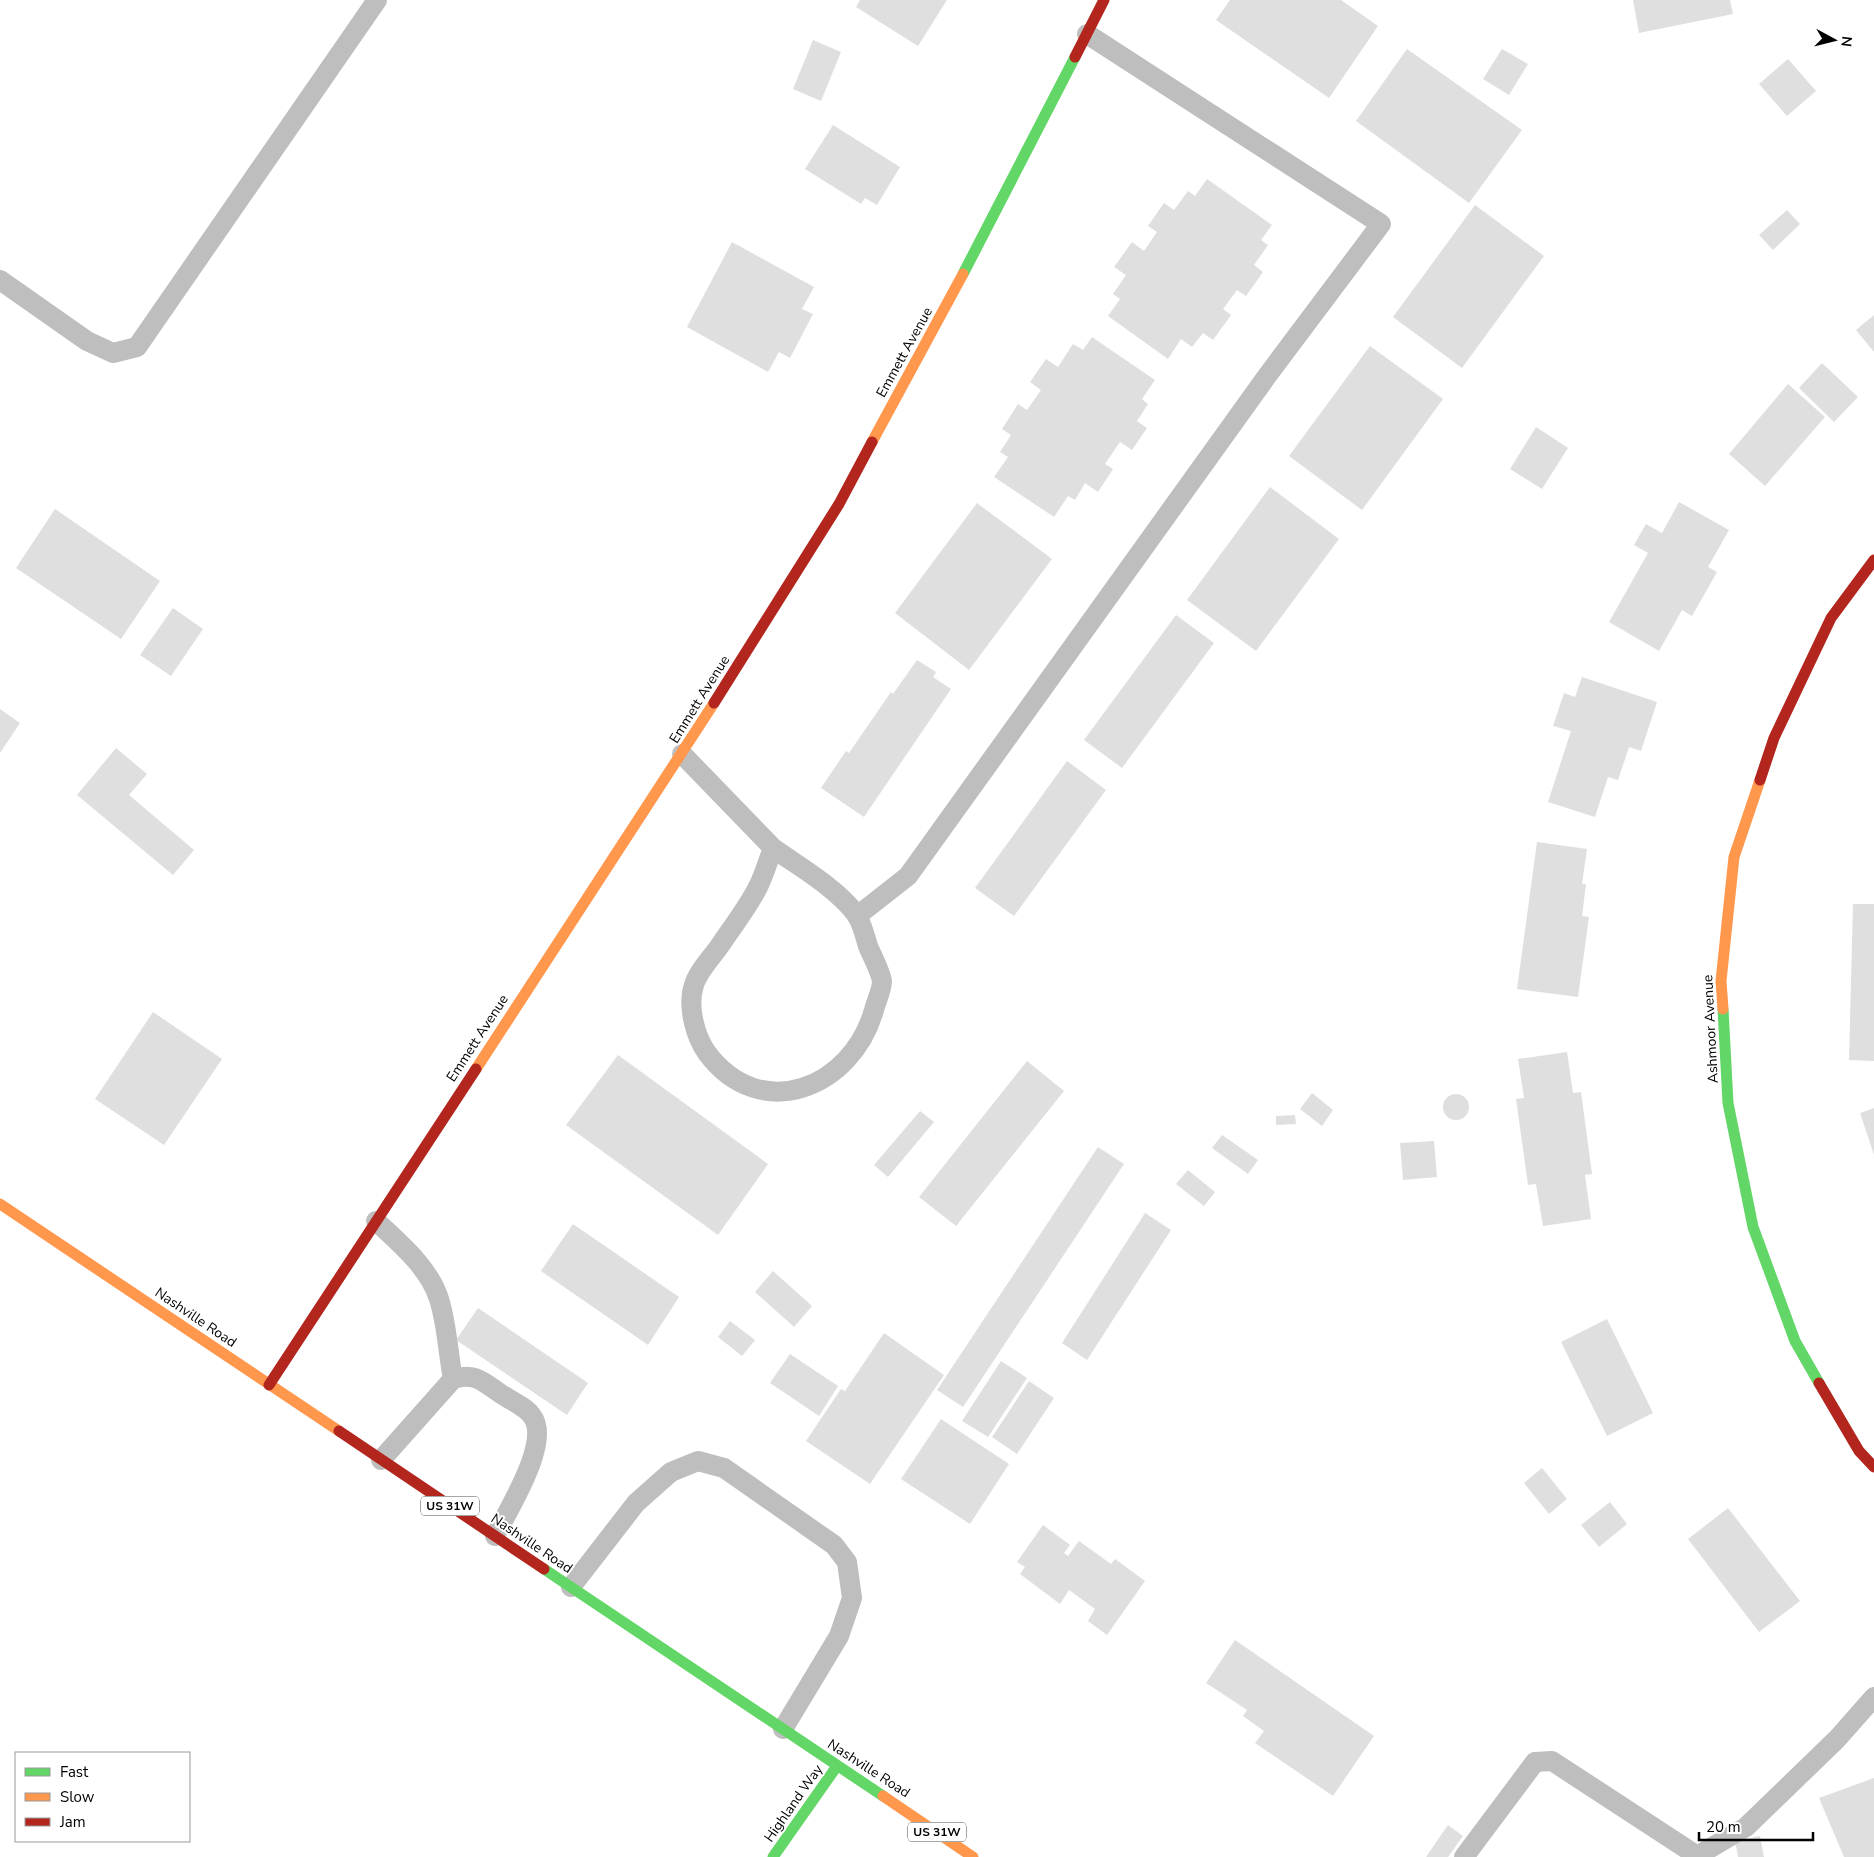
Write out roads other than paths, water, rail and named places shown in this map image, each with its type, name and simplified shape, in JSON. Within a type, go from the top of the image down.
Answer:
[{"type":"street","name":"Emmett Avenue","points":[[269,1385],[682,754],[839,504],[987,230],[1104,0]]},
{"type":"street","name":"Ashmoor Avenue","points":[[1874,560],[1830,618],[1774,738],[1734,857],[1720,981],[1728,1103],[1753,1227],[1795,1341],[1859,1451],[1874,1467]]},
{"type":"street","name":"Nashville Road","points":[[0,1204],[973,1857]]},
{"type":"street","name":"Highland Way","points":[[773,1857],[837,1766]]},
{"type":"lane","points":[[0,280],[87,342],[113,353],[137,346],[377,0]]},
{"type":"lane","points":[[857,916],[908,876],[1267,376],[1381,224],[1086,34]]},
{"type":"lane","points":[[682,754],[773,848],[842,898],[857,916],[882,982],[870,1023],[852,1054],[837,1071],[818,1083],[796,1090],[774,1092],[753,1088],[733,1079],[716,1065],[703,1048],[692,1006],[694,985],[758,888],[773,848]]},
{"type":"lane","points":[[376,1221],[412,1256],[425,1273],[439,1298],[453,1380]]},
{"type":"lane","points":[[381,1460],[453,1380],[465,1375],[476,1377],[532,1416],[537,1428],[536,1447],[530,1464],[495,1536]]},
{"type":"lane","points":[[571,1587],[636,1503],[671,1472],[698,1461],[724,1468],[834,1545],[847,1562],[852,1598],[839,1636],[783,1729]]},
{"type":"lane","points":[[1464,1857],[1536,1762],[1552,1761],[1695,1856],[1746,1827],[1837,1739],[1874,1697]]}]
